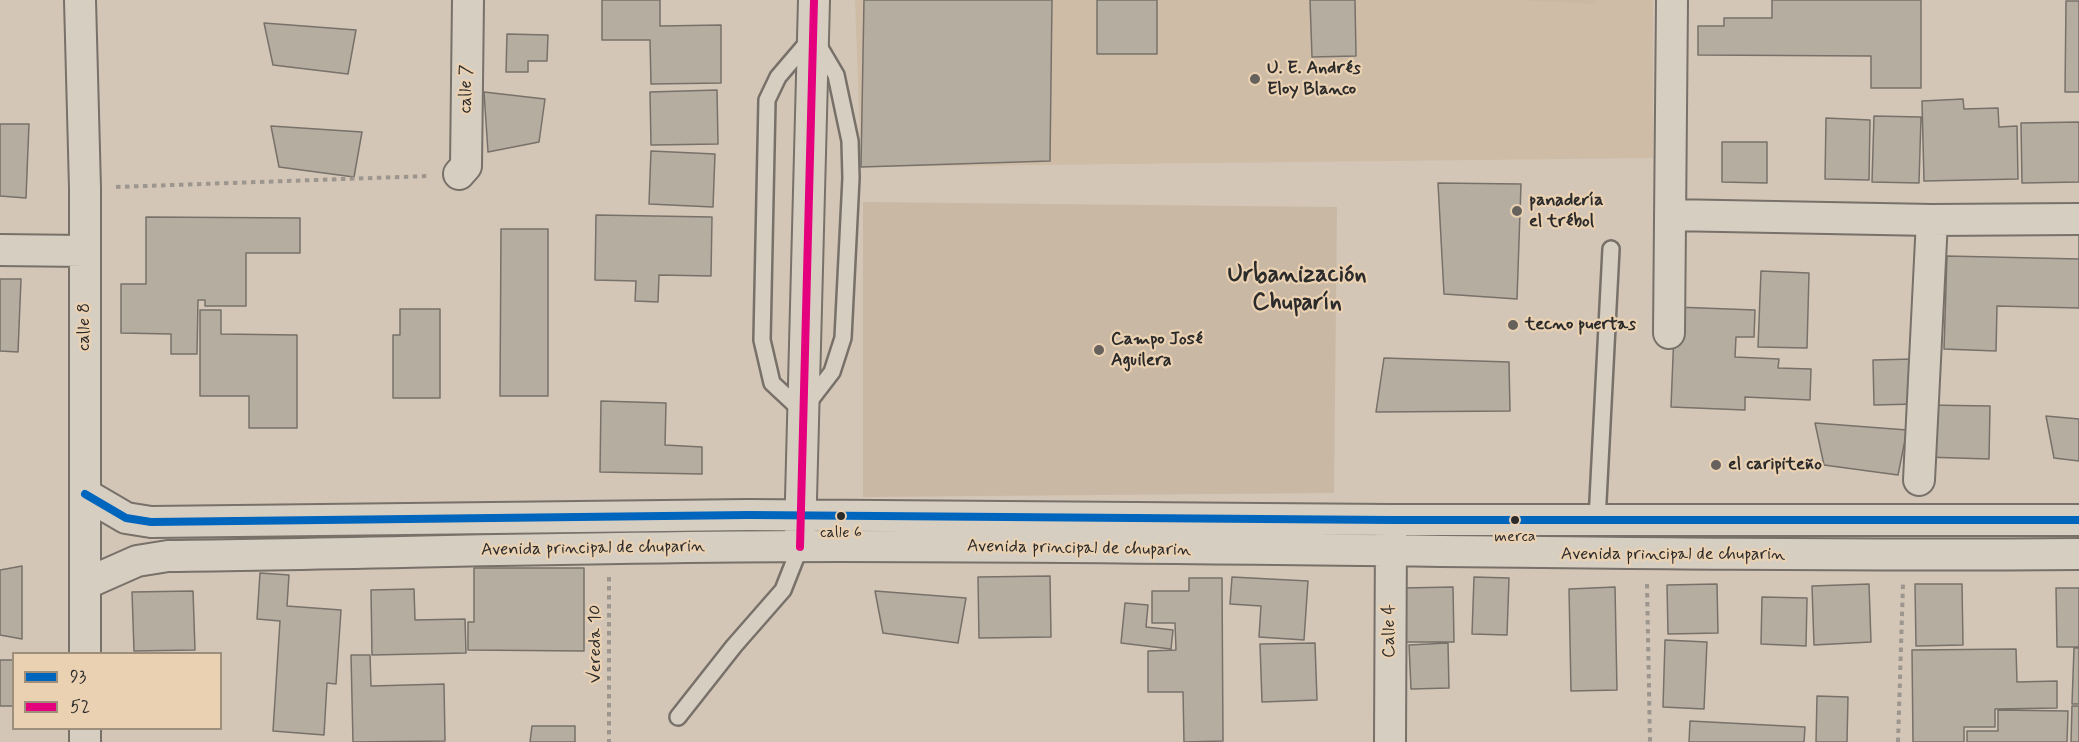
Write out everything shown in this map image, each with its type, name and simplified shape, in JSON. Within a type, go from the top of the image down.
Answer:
[{"type":"street","name":"calle 8","points":[[80,0],[85,188],[85,652]]},
{"type":"street","name":"calle 7","points":[[459,174],[466,166],[468,0]]},
{"type":"street","points":[[800,547],[814,0]]},
{"type":"street","points":[[1669,333],[1672,0]]},
{"type":"street","points":[[1670,215],[1932,220],[2079,219]]},
{"type":"street","points":[[1918,480],[1932,220]]},
{"type":"street","points":[[0,250],[85,251]]},
{"type":"street","name":"Avenida principal de chuparin","points":[[85,494],[126,518],[151,522],[801,516],[1391,520],[2079,520]]},
{"type":"street","name":"Calle 4","points":[[1390,742],[1391,520]]},
{"type":"street","name":"Avenida principal de chuparin","points":[[85,584],[137,561],[168,556],[609,547],[1647,555],[2079,554]]},
{"type":"lane","points":[[813,36],[836,75],[850,141],[851,178],[843,338],[832,372],[802,411],[772,383],[762,340],[767,100],[778,76],[813,36]]},
{"type":"lane","points":[[1597,520],[1611,249]]},
{"type":"lane","points":[[678,717],[734,646],[783,590],[800,547]]},
{"type":"path","points":[[85,188],[459,174]]},
{"type":"path","name":"Vereda 10","points":[[609,547],[609,742]]},
{"type":"path","points":[[1647,555],[1650,742]]},
{"type":"path","points":[[1898,742],[1903,555]]},
{"type":"shaded area","name":"U. E. Andrés Eloy Blanco","points":[[855,0],[1653,0],[1653,158],[861,167]]},
{"type":"shaded area","points":[[1519,0],[1596,0],[1596,4]]},
{"type":"shaded area","name":"Campo José Aguilera","points":[[863,202],[1337,207],[1334,493],[863,497]]},
{"type":"building","points":[[602,0],[660,0],[660,26],[721,25],[721,83],[651,84],[650,40],[602,40]]},
{"type":"building","points":[[864,0],[1052,0],[1050,161],[861,167]]},
{"type":"building","points":[[1097,0],[1157,0],[1157,54],[1097,54]]},
{"type":"building","points":[[1310,0],[1355,0],[1356,56],[1312,57]]},
{"type":"building","points":[[1772,0],[1921,0],[1921,88],[1871,88],[1871,56],[1698,55],[1698,26],[1724,26],[1724,18],[1772,18]]},
{"type":"building","points":[[2066,1],[2079,1],[2079,92],[2065,92]]},
{"type":"building","points":[[264,23],[356,30],[348,74],[273,65]]},
{"type":"building","points":[[507,34],[548,35],[547,61],[528,61],[528,72],[506,72]]},
{"type":"building","points":[[717,90],[718,144],[651,145],[650,92]]},
{"type":"building","points":[[484,92],[545,99],[539,142],[488,152]]},
{"type":"building","points":[[1963,99],[1964,109],[1998,108],[1999,127],[2017,126],[2018,179],[1924,181],[1922,101]]},
{"type":"building","points":[[1874,116],[1921,117],[1919,183],[1872,182]]},
{"type":"building","points":[[1826,118],[1870,120],[1869,180],[1825,179]]},
{"type":"building","points":[[2079,122],[2079,182],[2022,183],[2021,123]]},
{"type":"building","points":[[0,124],[29,124],[26,198],[0,196]]},
{"type":"building","points":[[271,126],[362,132],[354,177],[279,167]]},
{"type":"building","points":[[1722,142],[1767,142],[1767,183],[1722,182]]},
{"type":"building","points":[[651,151],[715,154],[713,207],[649,204]]},
{"type":"building","points":[[1438,183],[1521,184],[1517,299],[1444,294]]},
{"type":"building","points":[[596,215],[712,217],[711,276],[659,275],[658,302],[635,301],[636,281],[595,280]]},
{"type":"building","points":[[146,217],[300,218],[300,253],[246,253],[246,306],[205,306],[205,300],[198,300],[197,354],[171,354],[171,334],[121,333],[121,284],[146,284]]},
{"type":"building","points":[[501,229],[548,229],[548,396],[500,396]]},
{"type":"building","points":[[1947,256],[2079,259],[2079,308],[1997,306],[1996,351],[1944,349]]},
{"type":"building","points":[[1761,271],[1809,273],[1807,348],[1758,347]]},
{"type":"building","points":[[0,279],[21,279],[18,352],[0,351]]},
{"type":"building","points":[[1675,307],[1755,310],[1754,337],[1736,337],[1735,357],[1779,359],[1778,368],[1811,369],[1810,400],[1745,397],[1745,410],[1671,407]]},
{"type":"building","points":[[400,309],[440,309],[440,398],[393,398],[393,335],[400,335]]},
{"type":"building","points":[[200,310],[221,310],[221,334],[297,335],[297,428],[249,428],[249,396],[200,396]]},
{"type":"building","points":[[1384,358],[1509,362],[1510,411],[1376,412]]},
{"type":"building","points":[[1915,359],[1916,404],[1874,405],[1873,360]]},
{"type":"building","points":[[601,401],[666,403],[665,445],[702,447],[702,474],[600,472]]},
{"type":"building","points":[[1925,405],[1990,406],[1989,459],[1924,457]]},
{"type":"building","points":[[2046,416],[2079,419],[2079,461],[2054,458]]},
{"type":"building","points":[[1815,423],[1907,430],[1898,475],[1824,465]]},
{"type":"building","points":[[22,566],[22,639],[0,635],[0,570]]},
{"type":"building","points":[[474,568],[584,568],[584,651],[468,650],[468,622],[474,622]]},
{"type":"building","points":[[260,573],[289,575],[287,606],[341,610],[336,684],[327,683],[324,735],[273,731],[280,621],[257,619]]},
{"type":"building","points":[[1050,576],[1051,637],[979,638],[978,577]]},
{"type":"building","points":[[1232,577],[1308,581],[1304,640],[1259,637],[1261,606],[1230,604]]},
{"type":"building","points":[[1474,577],[1509,578],[1507,635],[1472,634]]},
{"type":"building","points":[[1189,578],[1222,578],[1223,741],[1184,742],[1183,692],[1148,692],[1148,651],[1176,650],[1175,623],[1152,623],[1152,591],[1189,591]]},
{"type":"building","points":[[1717,584],[1718,633],[1668,634],[1667,585]]},
{"type":"building","points":[[1869,584],[1871,642],[1814,645],[1812,586]]},
{"type":"building","points":[[1915,584],[1962,584],[1963,645],[1916,646]]},
{"type":"building","points":[[1453,587],[1454,642],[1403,642],[1403,588]]},
{"type":"building","points":[[1615,587],[1617,690],[1571,691],[1569,589]]},
{"type":"building","points":[[2056,588],[2079,588],[2079,647],[2057,647]]},
{"type":"building","points":[[414,589],[415,620],[465,619],[466,653],[372,655],[371,590]]},
{"type":"building","points":[[193,591],[195,650],[134,651],[132,592]]},
{"type":"building","points":[[875,591],[966,598],[958,643],[883,633]]},
{"type":"building","points":[[1762,597],[1807,598],[1806,646],[1761,644]]},
{"type":"building","points":[[1125,603],[1148,605],[1146,627],[1173,630],[1171,649],[1121,643]]},
{"type":"building","points":[[1665,640],[1707,642],[1704,709],[1663,707]]},
{"type":"building","points":[[1315,643],[1317,700],[1262,702],[1260,644]]},
{"type":"building","points":[[1448,643],[1449,688],[1411,689],[1409,645]]},
{"type":"building","points":[[2074,648],[2079,648],[2079,704],[2072,704]]},
{"type":"building","points":[[2016,649],[2017,682],[2057,681],[2057,708],[1995,709],[1995,727],[1964,727],[1964,742],[1913,742],[1912,650]]},
{"type":"building","points":[[351,655],[370,655],[371,686],[444,684],[445,741],[353,742]]},
{"type":"building","points":[[0,660],[12,660],[12,706],[0,706]]},
{"type":"building","points":[[1817,696],[1848,697],[1847,742],[1816,742]]},
{"type":"building","points":[[2072,706],[2079,706],[2079,742],[2071,742]]},
{"type":"building","points":[[1998,710],[2068,711],[2067,742],[1967,742],[1967,731],[1998,731]]},
{"type":"building","points":[[1690,721],[1805,727],[1804,742],[1689,742]]},
{"type":"building","points":[[532,726],[575,726],[575,742],[530,742]]},
{"type":"transit line","name":"52","points":[[800,547],[814,0]]},
{"type":"transit line","name":"93","points":[[85,494],[126,518],[151,522],[749,515],[1391,520],[2079,520]]},
{"type":"place","name":"U. E. Andrés Eloy Blanco","points":[[1255,79]]},
{"type":"place","name":"panadería el trébol","points":[[1517,211]]},
{"type":"place","name":"tecno puertas","points":[[1513,325]]},
{"type":"place","name":"Campo José Aguilera","points":[[1099,350]]},
{"type":"place","name":"el caripiteño","points":[[1716,465]]},
{"type":"place","name":"calle 6","points":[[841,516]]},
{"type":"place","name":"merca","points":[[1515,520]]},
{"type":"district","name":"Urbanización Chuparín","points":[[1297,290]]}]
